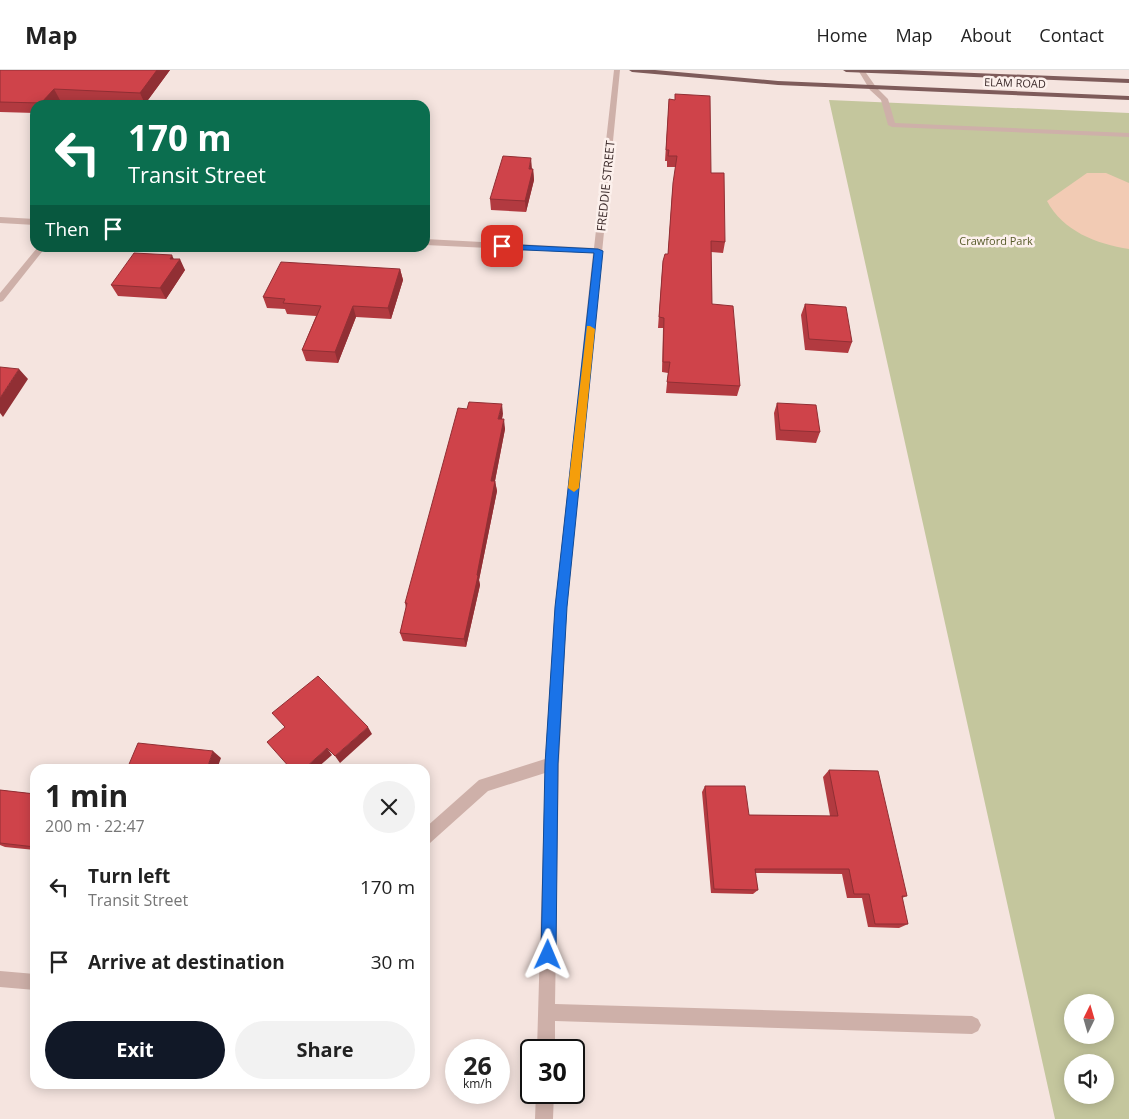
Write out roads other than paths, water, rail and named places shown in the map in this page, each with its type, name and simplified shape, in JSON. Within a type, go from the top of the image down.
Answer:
[{"type":"main road","name":"ELAM ROAD","points":[[632,70],[778,83],[1129,98]]},
{"type":"main road","name":"ELAM ROAD","points":[[846,70],[1129,81]]},
{"type":"street","name":"FREDDIE STREET","points":[[546,1039],[552,764],[561,607],[617,70]]},
{"type":"street","points":[[861,70],[873,88],[884,99],[892,125],[1129,135]]},
{"type":"street","points":[[0,220],[30,222]]},
{"type":"street","points":[[430,242],[598,251]]},
{"type":"street","points":[[0,299],[38,252]]},
{"type":"street","points":[[430,833],[484,784],[552,764]]},
{"type":"street","points":[[0,979],[30,982]]},
{"type":"street","points":[[547,1012],[972,1025]]},
{"type":"street","points":[[544,1104],[544,1119]]},
{"type":"park label","name":"Crawford Park","points":[[996,241]]}]
